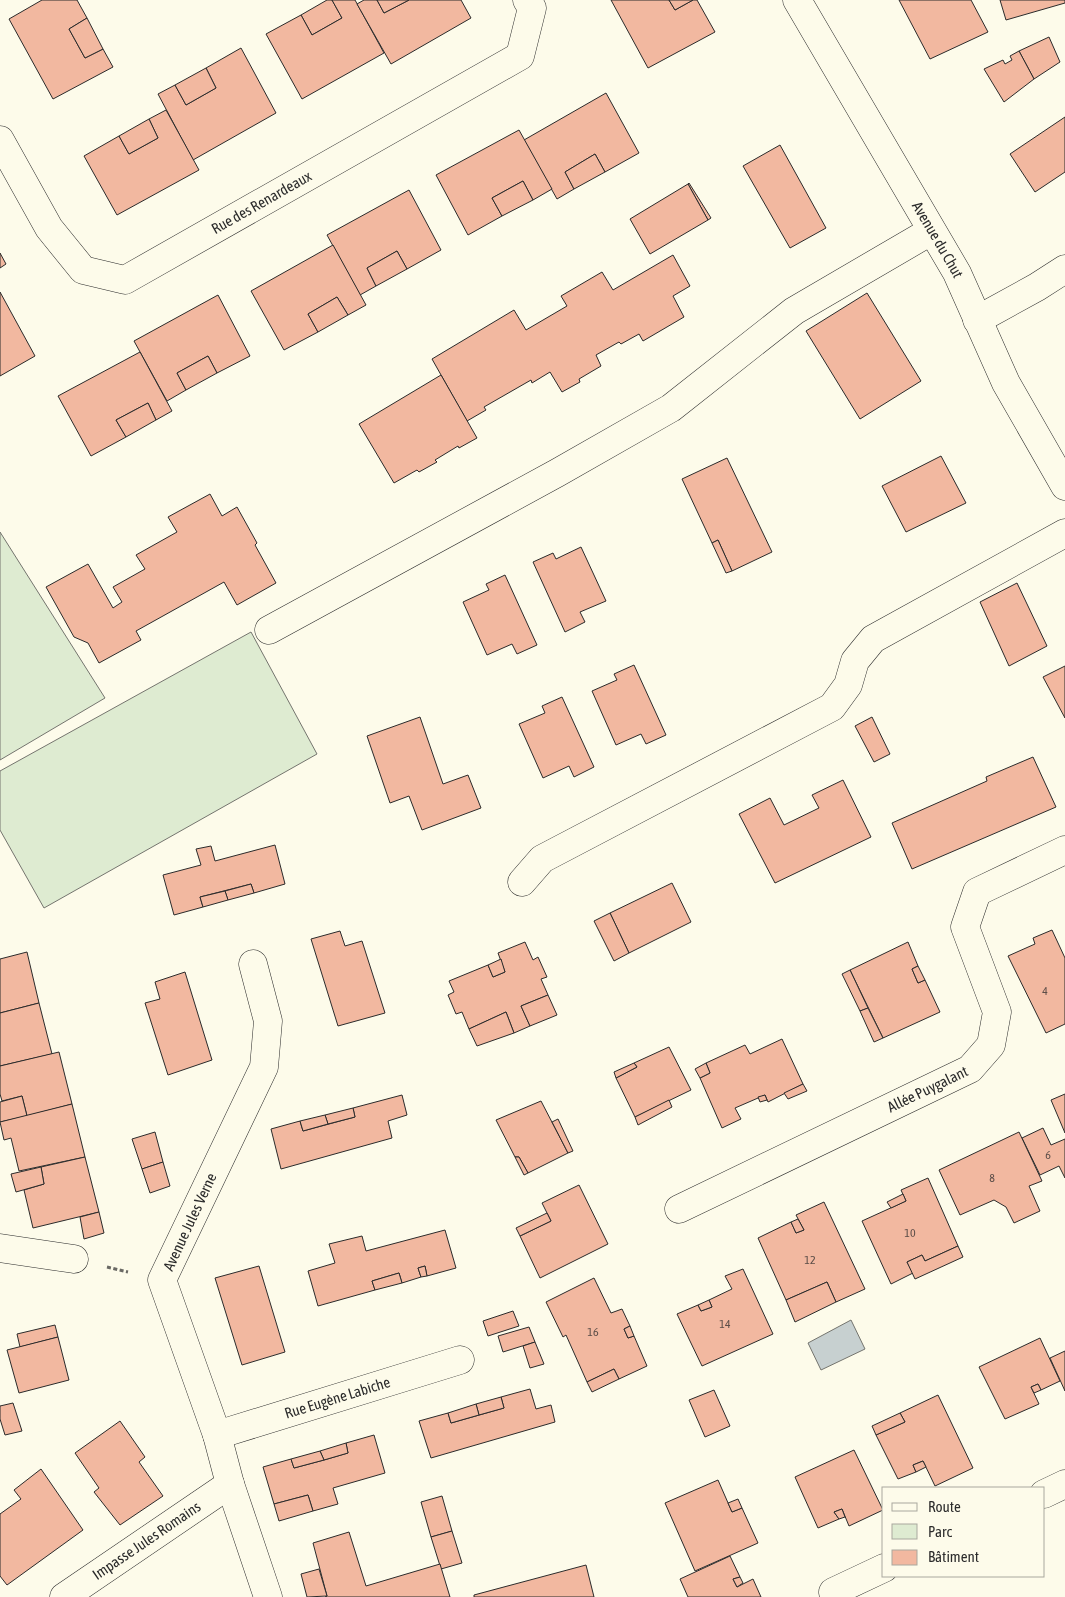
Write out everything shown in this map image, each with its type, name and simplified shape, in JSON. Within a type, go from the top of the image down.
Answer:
[{"type":"street","name":"Rue des Renardeaux","points":[[0,140],[49,228],[83,270],[125,280],[520,56],[532,8],[527,0]]},
{"type":"street","name":"Avenue du Chut","points":[[797,0],[956,273],[1006,383],[1065,486]]},
{"type":"street","points":[[269,630],[557,473],[670,408],[794,311],[931,231]]},
{"type":"street","points":[[977,320],[1037,287],[1065,269]]},
{"type":"street","points":[[522,882],[542,859],[832,707],[848,686],[854,661],[873,639],[1065,533]]},
{"type":"street","name":"Allée Puygalant","points":[[679,1209],[970,1069],[991,1045],[997,1012],[965,927],[977,892],[1065,850]]},
{"type":"street","name":"Avenue Jules Verne","points":[[253,964],[268,1022],[264,1066],[162,1280],[216,1435],[230,1484],[268,1597]]},
{"type":"street","points":[[0,1248],[74,1259]]},
{"type":"street","name":"Rue Eugène Labiche","points":[[216,1435],[460,1360]]},
{"type":"street","name":"Impasse Jules Romains","points":[[64,1597],[230,1484]]},
{"type":"street","points":[[1045,1494],[1065,1484]]},
{"type":"street","points":[[834,1597],[833,1592],[882,1569]]},
{"type":"path","points":[[74,1259],[162,1280]]},
{"type":"green space","points":[[0,532],[105,698],[0,760]]},
{"type":"green space","points":[[251,632],[317,754],[44,908],[0,830],[0,771]]},
{"type":"shaded area","points":[[851,1320],[865,1349],[821,1370],[808,1343]]},
{"type":"building","points":[[42,0],[77,0],[87,18],[69,29],[85,58],[103,49],[113,67],[53,99],[9,19]]},
{"type":"building","points":[[327,0],[332,0],[342,18],[312,35],[301,15]]},
{"type":"building","points":[[332,0],[355,0],[384,53],[302,99],[266,34],[301,15],[312,35],[342,18]]},
{"type":"building","points":[[364,0],[377,0],[384,13],[409,0],[461,0],[471,18],[391,64],[357,4]]},
{"type":"building","points":[[377,0],[409,0],[384,13]]},
{"type":"building","points":[[611,0],[669,0],[675,10],[693,0],[697,0],[715,32],[648,68]]},
{"type":"building","points":[[669,0],[693,0],[675,10]]},
{"type":"building","points":[[899,0],[971,0],[988,32],[930,59]]},
{"type":"building","points":[[1000,0],[1065,0],[1065,3],[1006,20]]},
{"type":"building","points":[[87,18],[103,49],[85,58],[69,29]]},
{"type":"building","points":[[1049,37],[1060,62],[1034,79],[1019,51]]},
{"type":"building","points":[[241,48],[276,113],[193,160],[158,94],[175,85],[186,105],[216,88],[206,68]]},
{"type":"building","points":[[1019,51],[1034,79],[1004,102],[984,69],[1003,60],[1005,64],[1012,60],[1010,56]]},
{"type":"building","points":[[206,68],[216,88],[186,105],[175,85]]},
{"type":"building","points":[[606,93],[639,153],[605,172],[595,154],[565,172],[574,189],[557,199],[524,140]]},
{"type":"building","points":[[166,110],[199,170],[117,215],[84,156],[119,136],[129,154],[158,138],[149,119]]},
{"type":"building","points":[[1065,117],[1065,172],[1035,192],[1010,154]]},
{"type":"building","points":[[149,119],[158,138],[129,154],[119,136]]},
{"type":"building","points":[[519,130],[552,189],[533,200],[523,181],[492,198],[502,216],[468,235],[436,175]]},
{"type":"building","points":[[780,145],[826,228],[790,248],[743,166]]},
{"type":"building","points":[[595,154],[605,172],[574,189],[565,172]]},
{"type":"building","points":[[523,181],[533,200],[502,216],[492,198]]},
{"type":"building","points":[[688,184],[711,218],[708,220]]},
{"type":"building","points":[[688,184],[708,220],[650,254],[630,219]]},
{"type":"building","points":[[409,190],[441,250],[407,269],[397,251],[367,268],[376,286],[360,295],[327,235]]},
{"type":"building","points":[[333,245],[366,305],[348,315],[337,297],[308,314],[318,332],[284,350],[251,291]]},
{"type":"building","points":[[397,251],[407,269],[376,286],[367,268]]},
{"type":"building","points":[[0,253],[6,264],[0,268]]},
{"type":"building","points":[[673,255],[690,286],[673,296],[684,317],[643,341],[639,334],[621,344],[619,342],[596,355],[601,366],[579,379],[580,382],[562,392],[550,372],[532,383],[531,380],[484,407],[486,410],[467,421],[432,359],[514,310],[526,330],[567,306],[561,296],[602,272],[613,290]]},
{"type":"building","points":[[0,292],[35,356],[0,376]]},
{"type":"building","points":[[867,293],[921,381],[860,419],[806,331]]},
{"type":"building","points":[[218,295],[250,356],[217,373],[208,356],[177,373],[186,390],[167,401],[134,341]]},
{"type":"building","points":[[337,297],[348,315],[318,332],[308,314]]},
{"type":"building","points":[[140,352],[172,411],[156,420],[148,403],[116,420],[126,437],[91,456],[58,396]]},
{"type":"building","points":[[208,356],[217,373],[186,390],[177,373]]},
{"type":"building","points":[[441,375],[477,438],[459,448],[458,446],[435,460],[437,462],[419,472],[417,470],[394,483],[359,424]]},
{"type":"building","points":[[148,403],[156,420],[126,437],[116,420]]},
{"type":"building","points":[[941,456],[966,503],[906,532],[882,486]]},
{"type":"building","points":[[727,458],[772,552],[732,571],[718,540],[712,543],[682,479]]},
{"type":"building","points":[[210,494],[222,516],[237,507],[276,583],[237,605],[224,582],[136,631],[141,640],[99,663],[88,643],[74,637],[46,587],[88,564],[113,608],[122,602],[113,587],[145,569],[136,555],[177,532],[168,517]]},
{"type":"building","points":[[718,540],[732,571],[726,573],[712,543]]},
{"type":"building","points":[[581,547],[606,601],[580,612],[585,622],[565,632],[533,562],[553,553],[556,559]]},
{"type":"building","points":[[505,575],[537,645],[517,654],[512,644],[487,655],[463,602],[489,590],[486,584]]},
{"type":"building","points":[[1017,583],[1047,646],[1009,666],[980,602]]},
{"type":"building","points":[[634,665],[666,735],[646,744],[641,734],[616,745],[592,691],[617,680],[614,674]]},
{"type":"building","points":[[1065,666],[1065,718],[1043,677]]},
{"type":"building","points":[[562,697],[594,767],[574,777],[569,766],[543,778],[519,724],[545,713],[542,706]]},
{"type":"building","points":[[420,717],[443,784],[468,775],[481,808],[422,830],[409,796],[390,803],[367,736]]},
{"type":"building","points":[[872,717],[890,754],[874,762],[855,726]]},
{"type":"building","points":[[1033,757],[1056,807],[912,869],[892,823],[987,781],[986,777]]},
{"type":"building","points":[[843,780],[871,837],[775,883],[739,814],[770,798],[784,825],[819,808],[812,795]]},
{"type":"building","points":[[275,845],[285,884],[254,893],[251,884],[200,897],[203,907],[174,915],[163,875],[201,865],[196,849],[211,846],[215,861]]},
{"type":"building","points":[[672,883],[691,922],[629,953],[610,913]]},
{"type":"building","points":[[251,884],[254,893],[228,900],[225,891]]},
{"type":"building","points":[[225,891],[228,900],[203,907],[200,897]]},
{"type":"building","points":[[610,913],[629,953],[614,961],[594,921]]},
{"type":"building","points":[[1052,930],[1065,958],[1065,1024],[1046,1033],[1008,956],[1035,944],[1033,938]]},
{"type":"building","points":[[340,931],[345,946],[362,941],[385,1013],[338,1026],[311,939]]},
{"type":"building","points":[[525,942],[533,960],[538,957],[547,977],[541,979],[548,995],[521,1006],[530,1026],[514,1033],[506,1012],[469,1029],[462,1012],[456,1014],[448,995],[454,992],[449,981],[488,965],[493,977],[505,972],[498,953]]},
{"type":"building","points":[[908,942],[918,966],[912,969],[918,983],[925,980],[940,1012],[883,1038],[850,970]]},
{"type":"building","points":[[27,952],[39,1003],[0,1013],[0,959]]},
{"type":"building","points":[[501,959],[505,972],[493,977],[488,965]]},
{"type":"building","points":[[918,966],[925,980],[918,983],[912,969]]},
{"type":"building","points":[[850,970],[868,1008],[860,1011],[842,974]]},
{"type":"building","points":[[185,972],[212,1060],[168,1075],[145,1003],[160,999],[155,982]]},
{"type":"building","points":[[548,995],[557,1015],[530,1026],[521,1006]]},
{"type":"building","points":[[39,1003],[52,1054],[0,1066],[0,1013]]},
{"type":"building","points":[[868,1008],[883,1038],[874,1042],[860,1011]]},
{"type":"building","points":[[506,1012],[514,1033],[477,1046],[469,1029]]},
{"type":"building","points":[[782,1039],[803,1084],[768,1102],[765,1095],[735,1108],[741,1119],[722,1128],[700,1078],[710,1073],[706,1063],[745,1045],[750,1054]]},
{"type":"building","points":[[669,1047],[691,1090],[635,1117],[616,1078],[637,1067],[634,1063]]},
{"type":"building","points":[[59,1052],[72,1104],[27,1116],[22,1096],[2,1101],[0,1094],[0,1066]]},
{"type":"building","points":[[634,1063],[637,1067],[616,1078],[614,1072]]},
{"type":"building","points":[[706,1063],[710,1073],[700,1078],[695,1069]]},
{"type":"building","points":[[803,1084],[807,1091],[788,1099],[784,1093]]},
{"type":"building","points":[[1065,1094],[1065,1133],[1051,1100]]},
{"type":"building","points":[[402,1095],[407,1115],[388,1121],[392,1138],[281,1169],[271,1129],[300,1121],[303,1131],[355,1117],[353,1108]]},
{"type":"building","points":[[765,1095],[767,1100],[760,1102],[758,1097]]},
{"type":"building","points":[[22,1096],[27,1116],[0,1122],[0,1102]]},
{"type":"building","points":[[669,1100],[672,1107],[638,1125],[635,1117]]},
{"type":"building","points":[[541,1101],[568,1153],[528,1173],[519,1157],[515,1157],[496,1120]]},
{"type":"building","points":[[72,1104],[85,1157],[19,1171],[11,1138],[4,1140],[0,1122]]},
{"type":"building","points":[[353,1108],[355,1117],[328,1124],[325,1115]]},
{"type":"building","points":[[325,1115],[328,1124],[303,1131],[300,1121]]},
{"type":"building","points":[[558,1119],[573,1151],[568,1153],[552,1122]]},
{"type":"building","points":[[1043,1128],[1051,1145],[1065,1139],[1065,1178],[1059,1166],[1040,1175],[1022,1138]]},
{"type":"building","points":[[155,1132],[163,1162],[142,1169],[132,1139]]},
{"type":"building","points":[[1019,1132],[1042,1181],[1029,1186],[1040,1211],[1014,1223],[1006,1207],[994,1200],[960,1215],[939,1170]]},
{"type":"building","points":[[85,1157],[99,1212],[33,1228],[24,1190],[44,1184],[41,1167]]},
{"type":"building","points":[[515,1157],[519,1157],[528,1173],[524,1175]]},
{"type":"building","points":[[163,1162],[170,1186],[150,1193],[142,1169]]},
{"type":"building","points":[[41,1167],[44,1184],[16,1192],[11,1174]]},
{"type":"building","points":[[928,1178],[958,1246],[925,1261],[922,1255],[907,1262],[913,1273],[891,1284],[862,1221],[906,1201],[901,1190]]},
{"type":"building","points":[[579,1185],[608,1244],[540,1278],[520,1236],[551,1221],[542,1203]]},
{"type":"building","points":[[903,1194],[906,1201],[891,1208],[887,1202]]},
{"type":"building","points":[[824,1202],[865,1289],[836,1302],[827,1282],[786,1300],[758,1238],[791,1222],[796,1233],[804,1230],[796,1215]]},
{"type":"building","points":[[99,1212],[104,1233],[84,1239],[80,1217]]},
{"type":"building","points":[[547,1213],[551,1221],[520,1236],[516,1228]]},
{"type":"building","points":[[798,1219],[804,1230],[796,1233],[791,1222]]},
{"type":"building","points":[[445,1230],[456,1268],[427,1276],[425,1266],[418,1268],[421,1277],[402,1283],[399,1273],[372,1281],[375,1290],[318,1306],[308,1271],[335,1263],[329,1244],[362,1236],[366,1251]]},
{"type":"building","points":[[958,1246],[963,1257],[915,1279],[907,1262],[922,1255],[925,1261]]},
{"type":"building","points":[[259,1266],[285,1352],[242,1365],[215,1278]]},
{"type":"building","points":[[425,1266],[427,1276],[421,1277],[418,1268]]},
{"type":"building","points":[[743,1269],[773,1334],[702,1366],[677,1314],[698,1305],[701,1311],[712,1307],[709,1300],[732,1289],[725,1276]]},
{"type":"building","points":[[399,1273],[402,1283],[375,1290],[372,1281]]},
{"type":"building","points":[[594,1278],[611,1313],[622,1309],[630,1326],[624,1329],[628,1338],[634,1336],[647,1366],[619,1379],[614,1369],[587,1382],[566,1335],[563,1337],[546,1302]]},
{"type":"building","points":[[827,1282],[836,1302],[795,1322],[786,1300]]},
{"type":"building","points":[[709,1300],[712,1307],[701,1311],[698,1305]]},
{"type":"building","points":[[513,1311],[519,1326],[488,1336],[483,1321]]},
{"type":"building","points":[[55,1325],[58,1337],[20,1347],[17,1334]]},
{"type":"building","points":[[630,1326],[634,1336],[628,1338],[624,1329]]},
{"type":"building","points":[[529,1327],[535,1342],[503,1352],[498,1336]]},
{"type":"building","points":[[58,1337],[69,1380],[19,1393],[7,1350]]},
{"type":"building","points":[[1040,1338],[1060,1381],[1041,1390],[1038,1384],[1031,1387],[1039,1404],[1005,1419],[979,1367]]},
{"type":"building","points":[[535,1342],[544,1364],[530,1368],[523,1346]]},
{"type":"building","points":[[1065,1351],[1065,1391],[1050,1358]]},
{"type":"building","points":[[614,1369],[619,1379],[592,1392],[587,1382]]},
{"type":"building","points":[[1038,1384],[1041,1390],[1034,1393],[1031,1387]]},
{"type":"building","points":[[530,1389],[536,1409],[551,1405],[555,1422],[431,1458],[419,1421],[448,1413],[451,1423],[504,1408],[501,1397]]},
{"type":"building","points":[[714,1390],[730,1426],[705,1437],[689,1400]]},
{"type":"building","points":[[938,1395],[973,1468],[935,1486],[923,1461],[913,1465],[916,1472],[898,1479],[876,1435],[905,1422],[900,1413]]},
{"type":"building","points":[[501,1397],[504,1408],[479,1415],[476,1404]]},
{"type":"building","points":[[13,1403],[22,1431],[5,1435],[0,1419],[0,1406]]},
{"type":"building","points":[[476,1404],[479,1415],[451,1423],[448,1413]]},
{"type":"building","points":[[900,1413],[905,1422],[876,1435],[872,1426]]},
{"type":"building","points":[[120,1421],[145,1457],[139,1462],[163,1496],[120,1525],[94,1492],[99,1488],[75,1453]]},
{"type":"building","points":[[374,1435],[385,1473],[333,1488],[338,1504],[313,1511],[308,1495],[274,1504],[263,1467],[291,1459],[294,1468],[324,1460],[348,1453],[346,1443]]},
{"type":"building","points":[[346,1443],[348,1453],[324,1460],[320,1451]]},
{"type":"building","points":[[854,1450],[882,1510],[849,1526],[842,1509],[834,1512],[839,1519],[818,1528],[795,1477]]},
{"type":"building","points":[[320,1451],[324,1460],[294,1468],[291,1459]]},
{"type":"building","points":[[923,1461],[926,1467],[916,1472],[913,1465]]},
{"type":"building","points":[[41,1469],[83,1530],[7,1585],[0,1576],[0,1514],[21,1499],[14,1490]]},
{"type":"building","points":[[718,1480],[732,1512],[742,1508],[758,1543],[695,1571],[665,1503]]},
{"type":"building","points":[[308,1495],[313,1511],[279,1521],[274,1504]]},
{"type":"building","points":[[442,1496],[452,1531],[431,1537],[421,1502]]},
{"type":"building","points":[[738,1499],[742,1508],[732,1512],[728,1503]]},
{"type":"building","points":[[842,1509],[845,1517],[839,1519],[834,1512]]},
{"type":"building","points":[[452,1531],[462,1563],[441,1569],[431,1537]]},
{"type":"building","points":[[349,1532],[366,1586],[440,1564],[450,1597],[325,1597],[327,1596],[313,1543]]},
{"type":"building","points":[[730,1556],[740,1577],[733,1579],[737,1587],[753,1579],[761,1597],[688,1597],[680,1579]]},
{"type":"building","points":[[586,1565],[594,1597],[474,1597],[474,1595]]},
{"type":"building","points":[[319,1569],[327,1596],[307,1597],[301,1574]]},
{"type":"building","points":[[740,1577],[743,1583],[737,1587],[733,1579]]}]
